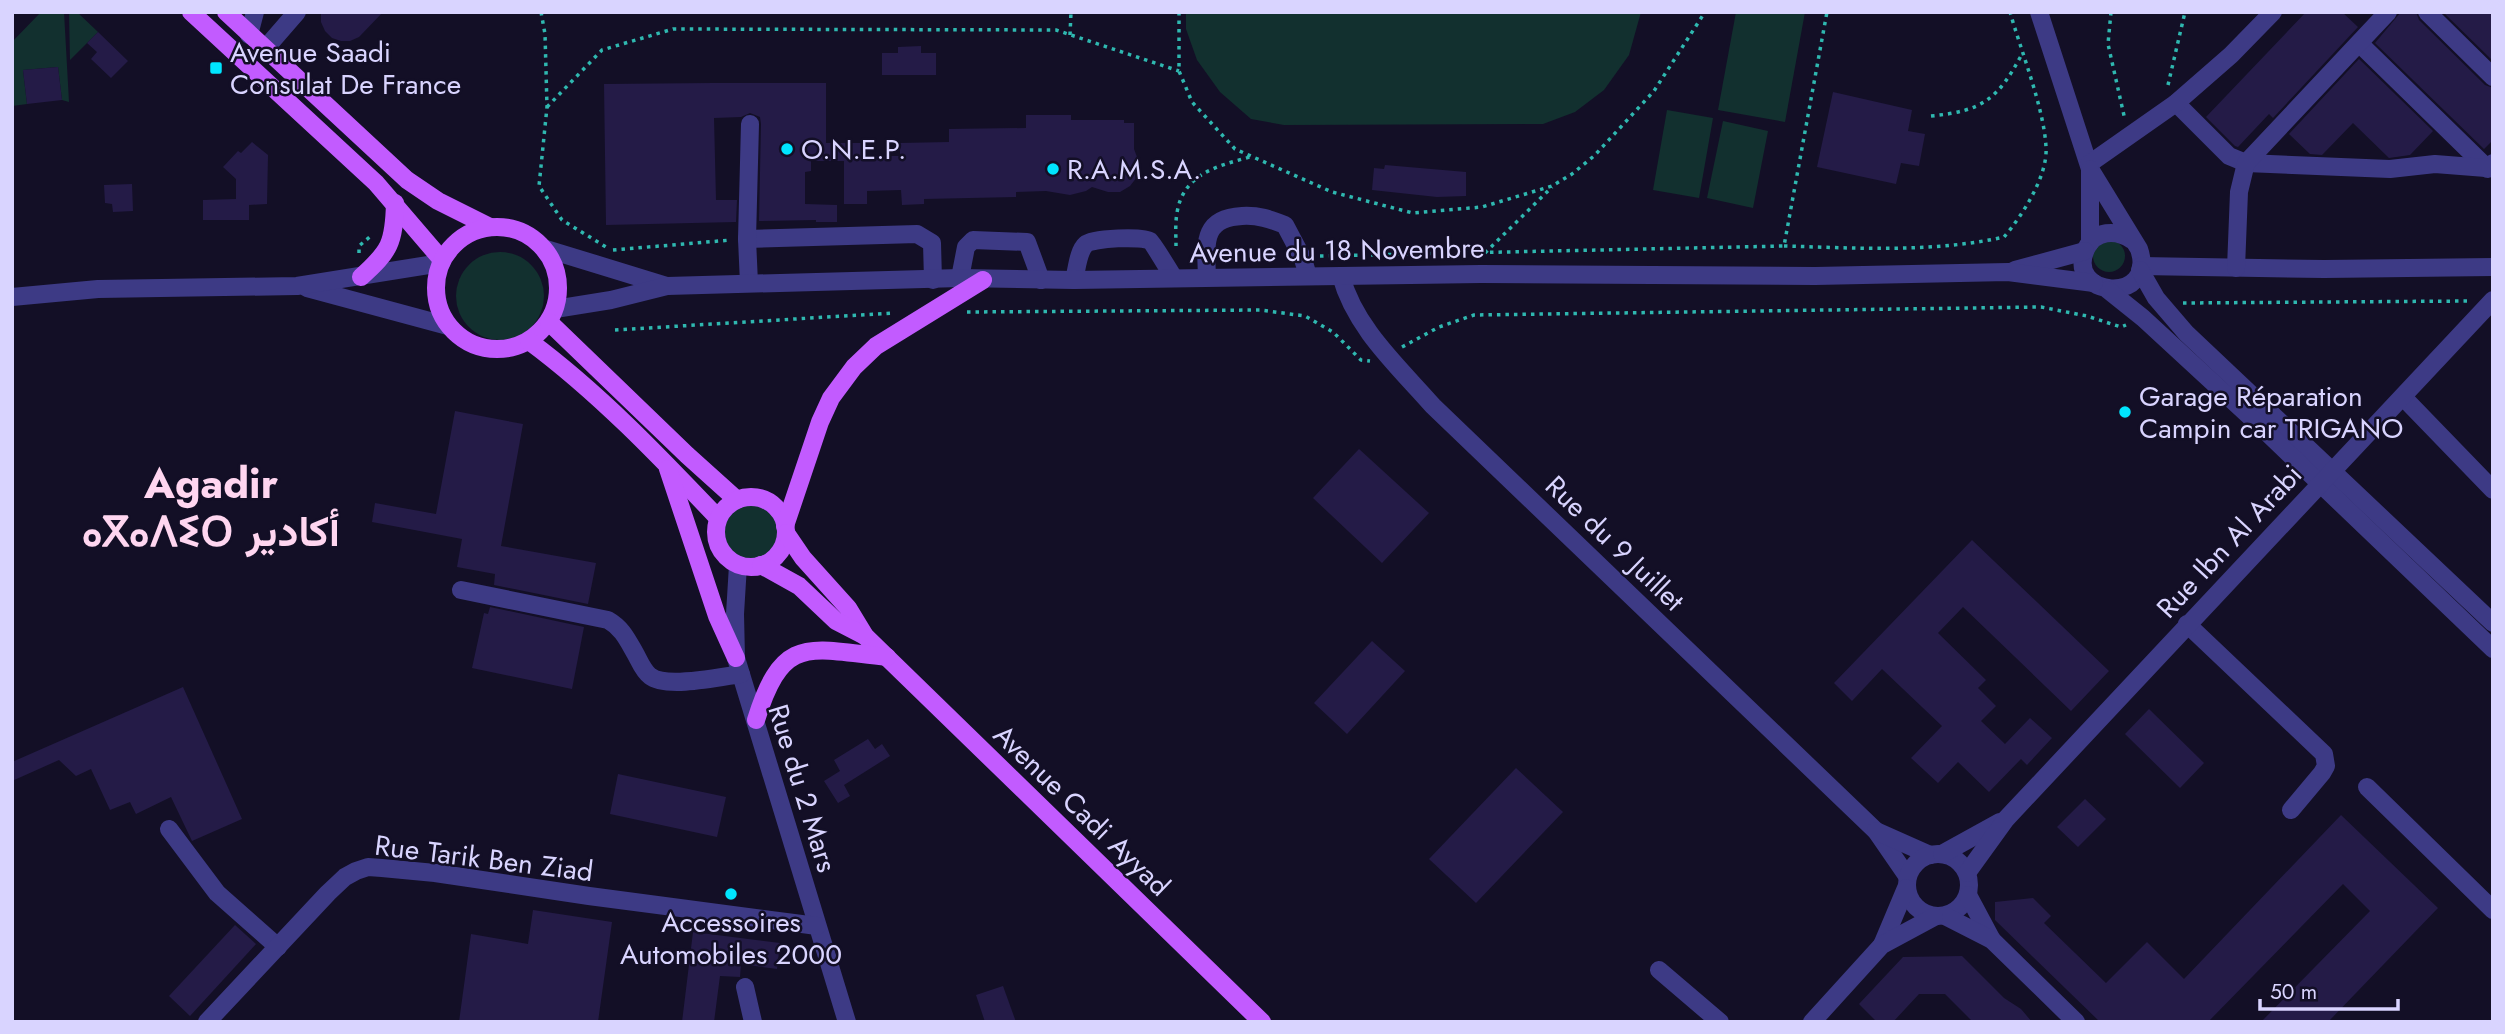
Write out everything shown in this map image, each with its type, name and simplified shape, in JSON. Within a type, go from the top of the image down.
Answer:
[{"type":"main road","points":[[191,12],[376,183],[441,261]]},
{"type":"main road","points":[[226,12],[407,180],[438,201],[489,227]]},
{"type":"main road","points":[[361,277],[382,258],[390,244],[395,230],[395,203]]},
{"type":"main road","points":[[489,227],[509,228],[528,235],[543,248],[554,266],[558,287],[552,315],[529,341],[508,348],[486,349],[465,340],[448,326],[440,312],[436,279],[441,261],[461,238],[475,230],[489,227]]},
{"type":"main road","points":[[785,530],[781,514],[773,505],[762,499],[749,497],[726,507],[718,518],[715,532],[718,546],[726,557],[738,565],[761,565],[779,553],[820,422],[831,398],[854,367],[876,346],[983,280]]},
{"type":"main road","points":[[552,315],[687,455],[737,500]]},
{"type":"main road","points":[[529,341],[555,360],[666,462],[718,518]]},
{"type":"main road","points":[[666,462],[717,616],[738,666]]},
{"type":"main road","name":"Avenue Cadi Ayyad","points":[[785,530],[803,558],[848,608],[864,636]]},
{"type":"main road","name":"Avenue Cadi Ayyad","points":[[761,565],[799,586],[836,621],[864,636],[1262,1022]]},
{"type":"main road","points":[[756,720],[766,690],[776,673],[785,661],[797,653],[827,651],[887,657]]},
{"type":"street","points":[[249,35],[255,12]]},
{"type":"street","points":[[264,50],[298,12]]},
{"type":"street","points":[[2039,12],[2090,167],[2139,249],[2141,268],[2161,303],[2186,333],[2493,623]]},
{"type":"street","points":[[2090,167],[2128,138],[2168,99],[2231,55],[2273,12]]},
{"type":"street","points":[[2236,268],[2239,192],[2246,163],[2388,12]]},
{"type":"street","points":[[2427,12],[2493,77]]},
{"type":"street","points":[[2360,44],[2491,168]]},
{"type":"street","points":[[2168,99],[2229,156],[2246,163],[2390,169],[2435,164],[2491,168]]},
{"type":"street","points":[[749,283],[747,239],[750,124]]},
{"type":"street","points":[[2090,167],[2084,269],[2101,287],[2143,318],[2259,425],[2493,649]]},
{"type":"street","points":[[1207,277],[1206,246],[1209,233],[1217,221],[1230,217],[1263,217],[1285,225],[1305,267]]},
{"type":"street","points":[[2087,247],[2105,233],[2124,234],[2132,240]]},
{"type":"street","points":[[747,239],[917,234],[932,243],[933,280]]},
{"type":"street","points":[[1074,280],[1086,244],[1094,240],[1140,238],[1151,241],[1174,278]]},
{"type":"street","points":[[960,278],[962,258],[968,243],[984,240],[1027,242],[1041,280]]},
{"type":"street","name":"Avenue du 18 Novembre","points":[[2008,272],[2087,247]]},
{"type":"street","name":"Avenue du 18 Novembre","points":[[543,248],[667,286]]},
{"type":"street","points":[[12,297],[98,289],[297,286],[441,261]]},
{"type":"street","name":"Avenue du 18 Novembre","points":[[552,315],[667,286],[960,278],[1174,278],[1305,267],[1341,276],[2008,272],[2101,287]]},
{"type":"street","points":[[2141,268],[2493,267]]},
{"type":"street","points":[[2101,287],[2128,286],[2141,268]]},
{"type":"street","name":"Rue du 9 Juillet","points":[[1341,276],[1355,312],[1433,406],[1877,831],[1907,882]]},
{"type":"street","points":[[297,286],[448,326]]},
{"type":"street","name":"Rue Ibn Al Arabi","points":[[1967,873],[2006,819],[2492,301]]},
{"type":"street","points":[[2403,397],[2491,486]]},
{"type":"street","name":"Rue du 2 Mars","points":[[738,565],[734,614],[738,666],[847,1022]]},
{"type":"street","points":[[461,590],[608,620],[624,633],[648,674],[657,680],[669,682],[738,666]]},
{"type":"street","points":[[2187,624],[2324,754],[2326,766],[2322,773],[2291,810]]},
{"type":"street","points":[[2367,787],[2493,910]]},
{"type":"street","name":"Rue Ibn Al Arabi","points":[[1936,854],[2006,819]]},
{"type":"street","points":[[169,829],[217,893],[278,947]]},
{"type":"street","name":"Rue du 9 Juillet","points":[[1877,831],[1936,854]]},
{"type":"street","points":[[1812,1022],[1882,945],[1912,867],[1920,859],[1936,854],[1952,857],[1961,864],[1970,883],[1964,904],[1956,912],[1882,945]]},
{"type":"street","name":"Rue Tarik Ben Ziad","points":[[207,1022],[345,877],[368,867],[435,873],[817,926]]},
{"type":"street","points":[[1907,882],[1909,898],[1924,914],[1940,917],[1992,940]]},
{"type":"street","points":[[1968,894],[1992,940],[2076,1022]]},
{"type":"street","points":[[1659,970],[1720,1022]]},
{"type":"street","points":[[745,987],[752,1022]]},
{"type":"path","points":[[541,12],[545,34],[547,107],[539,186],[562,220],[612,250],[747,239]]},
{"type":"path","points":[[1070,35],[1071,12]]},
{"type":"path","points":[[1179,12],[1179,71],[1192,102],[1235,149],[1252,157],[1332,192],[1413,213],[1482,207],[1552,186]]},
{"type":"path","points":[[1483,254],[1552,186],[1594,156],[1654,91],[1705,12]]},
{"type":"path","points":[[1784,246],[1826,12]]},
{"type":"path","points":[[1305,267],[1320,256],[1784,246],[1871,248],[1957,245],[2004,237],[2028,203],[2042,172],[2047,149],[2040,115],[2010,12]]},
{"type":"path","points":[[2111,12],[2108,44],[2128,138]]},
{"type":"path","points":[[2168,99],[2168,84],[2185,12]]},
{"type":"path","points":[[547,107],[602,50],[673,29],[1056,30],[1179,71]]},
{"type":"path","points":[[1931,116],[1959,113],[1986,101],[2004,85],[2022,54]]},
{"type":"path","points":[[1176,247],[1177,212],[1188,184],[1215,167],[1252,157]]},
{"type":"path","points":[[2161,303],[2492,301]]},
{"type":"path","points":[[966,312],[1260,310],[1305,316],[1333,332],[1361,360],[1375,362],[1438,327],[1474,315],[2041,307],[2087,316],[2121,327],[2143,318]]},
{"type":"path","points":[[615,330],[930,311]]},
{"type":"green space","points":[[41,12],[64,12],[69,102],[62,100],[58,67],[23,70],[27,104],[12,106],[12,42]]},
{"type":"green space","points":[[69,12],[77,12],[98,32],[70,60]]},
{"type":"green space","points":[[1186,12],[1641,12],[1629,55],[1604,90],[1575,112],[1543,124],[1284,125],[1251,119],[1220,92],[1197,60],[1186,29]]},
{"type":"green space","points":[[1736,12],[1805,12],[1785,122],[1718,110]]},
{"type":"green space","points":[[1667,110],[1713,118],[1699,198],[1653,190]]},
{"type":"green space","points":[[1723,121],[1768,131],[1753,208],[1707,198]]},
{"type":"green space","points":[[2109,240],[2120,245],[2125,256],[2120,267],[2109,272],[2098,267],[2093,256],[2098,245]]},
{"type":"green space","points":[[500,252],[517,255],[531,265],[541,279],[544,296],[541,313],[531,327],[517,337],[500,340],[483,337],[469,327],[459,313],[456,296],[459,279],[469,265],[483,255]]},
{"type":"green space","points":[[752,502],[773,511],[782,532],[773,553],[752,562],[731,553],[722,532],[731,511]]},
{"type":"building","points":[[321,12],[383,12],[359,37],[341,41],[332,38],[325,31]]},
{"type":"building","points":[[2306,12],[2342,12],[2358,27],[2273,118],[2269,114],[2238,147],[2235,146],[2206,117]]},
{"type":"building","points":[[2401,12],[2416,12],[2419,20],[2485,85],[2493,88],[2493,140],[2484,149],[2375,43]]},
{"type":"building","points":[[2443,12],[2493,12],[2493,61]]},
{"type":"building","points":[[98,32],[128,61],[111,78],[91,59],[97,52],[87,43]]},
{"type":"building","points":[[921,46],[921,53],[936,53],[936,75],[882,75],[882,53],[898,53],[898,47]]},
{"type":"building","points":[[2359,59],[2433,131],[2410,155],[2389,158],[2353,123],[2322,155],[2310,154],[2289,134]]},
{"type":"building","points":[[58,67],[62,100],[27,104],[23,70]]},
{"type":"building","points":[[826,83],[826,143],[866,143],[866,156],[900,156],[900,143],[949,142],[949,129],[1026,128],[1026,115],[1071,115],[1071,120],[1124,120],[1124,123],[1134,123],[1134,149],[1140,165],[1137,177],[1130,186],[1120,192],[1108,192],[1092,187],[1070,195],[1046,191],[1016,192],[1016,197],[924,199],[924,204],[902,205],[901,190],[867,191],[867,204],[844,204],[844,161],[811,161],[811,171],[805,172],[805,204],[837,205],[837,222],[759,221],[761,124],[760,117],[750,113],[741,117],[714,118],[716,200],[737,200],[736,222],[606,225],[604,84]]},
{"type":"building","points":[[1833,92],[1912,110],[1908,131],[1925,134],[1919,166],[1901,163],[1896,184],[1817,167]]},
{"type":"building","points":[[252,142],[268,155],[267,204],[249,205],[249,220],[203,220],[203,200],[236,199],[236,179],[223,167],[238,151],[241,153]]},
{"type":"building","points":[[1385,165],[1466,172],[1466,196],[1437,197],[1372,190],[1374,168],[1384,169]]},
{"type":"building","points":[[132,184],[133,211],[113,212],[112,204],[105,203],[104,185]]},
{"type":"building","points":[[455,411],[523,424],[501,546],[596,563],[588,604],[494,585],[495,574],[457,567],[462,539],[372,522],[375,503],[436,514]]},
{"type":"building","points":[[1359,449],[1429,513],[1382,563],[1313,498]]},
{"type":"building","points":[[1972,540],[2109,671],[2071,711],[1963,607],[1938,633],[1986,680],[1978,688],[1996,706],[1981,721],[2005,744],[2030,718],[2052,738],[2027,765],[2021,759],[1989,792],[1958,762],[1938,783],[1911,758],[1942,726],[1882,669],[1852,701],[1834,683]]},
{"type":"building","points":[[490,607],[584,627],[572,689],[472,668],[484,613],[488,614]]},
{"type":"building","points":[[1372,641],[1405,671],[1347,734],[1314,703]]},
{"type":"building","points":[[183,687],[242,819],[192,841],[171,797],[136,814],[130,802],[110,810],[91,769],[76,776],[59,760],[12,781],[12,762]]},
{"type":"building","points":[[2149,709],[2204,763],[2180,788],[2125,734]]},
{"type":"building","points":[[868,739],[875,749],[882,744],[890,756],[844,785],[850,796],[838,803],[824,781],[840,771],[834,760]]},
{"type":"building","points":[[1516,768],[1563,812],[1476,903],[1429,859]]},
{"type":"building","points":[[618,774],[726,797],[717,837],[610,814]]},
{"type":"building","points":[[2085,799],[2106,819],[2078,847],[2057,827]]},
{"type":"building","points":[[2341,815],[2438,908],[2328,1022],[2261,1022],[2370,911],[2343,884],[2208,1022],[2100,1022],[1995,920],[1995,902],[2033,898],[2051,916],[2044,923],[2106,983],[2147,942],[2184,979]]},
{"type":"building","points":[[533,910],[612,922],[598,1022],[459,1022],[471,934],[528,944]]},
{"type":"building","points":[[235,925],[256,944],[190,1016],[169,996]]},
{"type":"building","points":[[693,932],[780,943],[777,969],[741,964],[740,977],[720,976],[714,1022],[682,1022]]},
{"type":"building","points":[[1962,956],[2032,1022],[1973,1022],[1945,994],[1919,994],[1893,1022],[1877,1022],[1859,1004],[1903,957]]},
{"type":"building","points":[[1003,986],[1016,1022],[985,1022],[976,995]]},
{"type":"place","name":"Avenue Saadi Consulat De France","points":[[216,68]]},
{"type":"place","name":"O.N.E.P.","points":[[787,149]]},
{"type":"place","name":"R.A.M.S.A.","points":[[1053,169]]},
{"type":"place","name":"Garage Réparation Campin car TRIGANO","points":[[2125,412]]},
{"type":"place","name":"Accessoires Automobiles 2000","points":[[731,894]]},
{"type":"district","name":"Agadir ⴰⴳⴰⴷⵉⵔ أكادير","points":[[211,507]]}]
